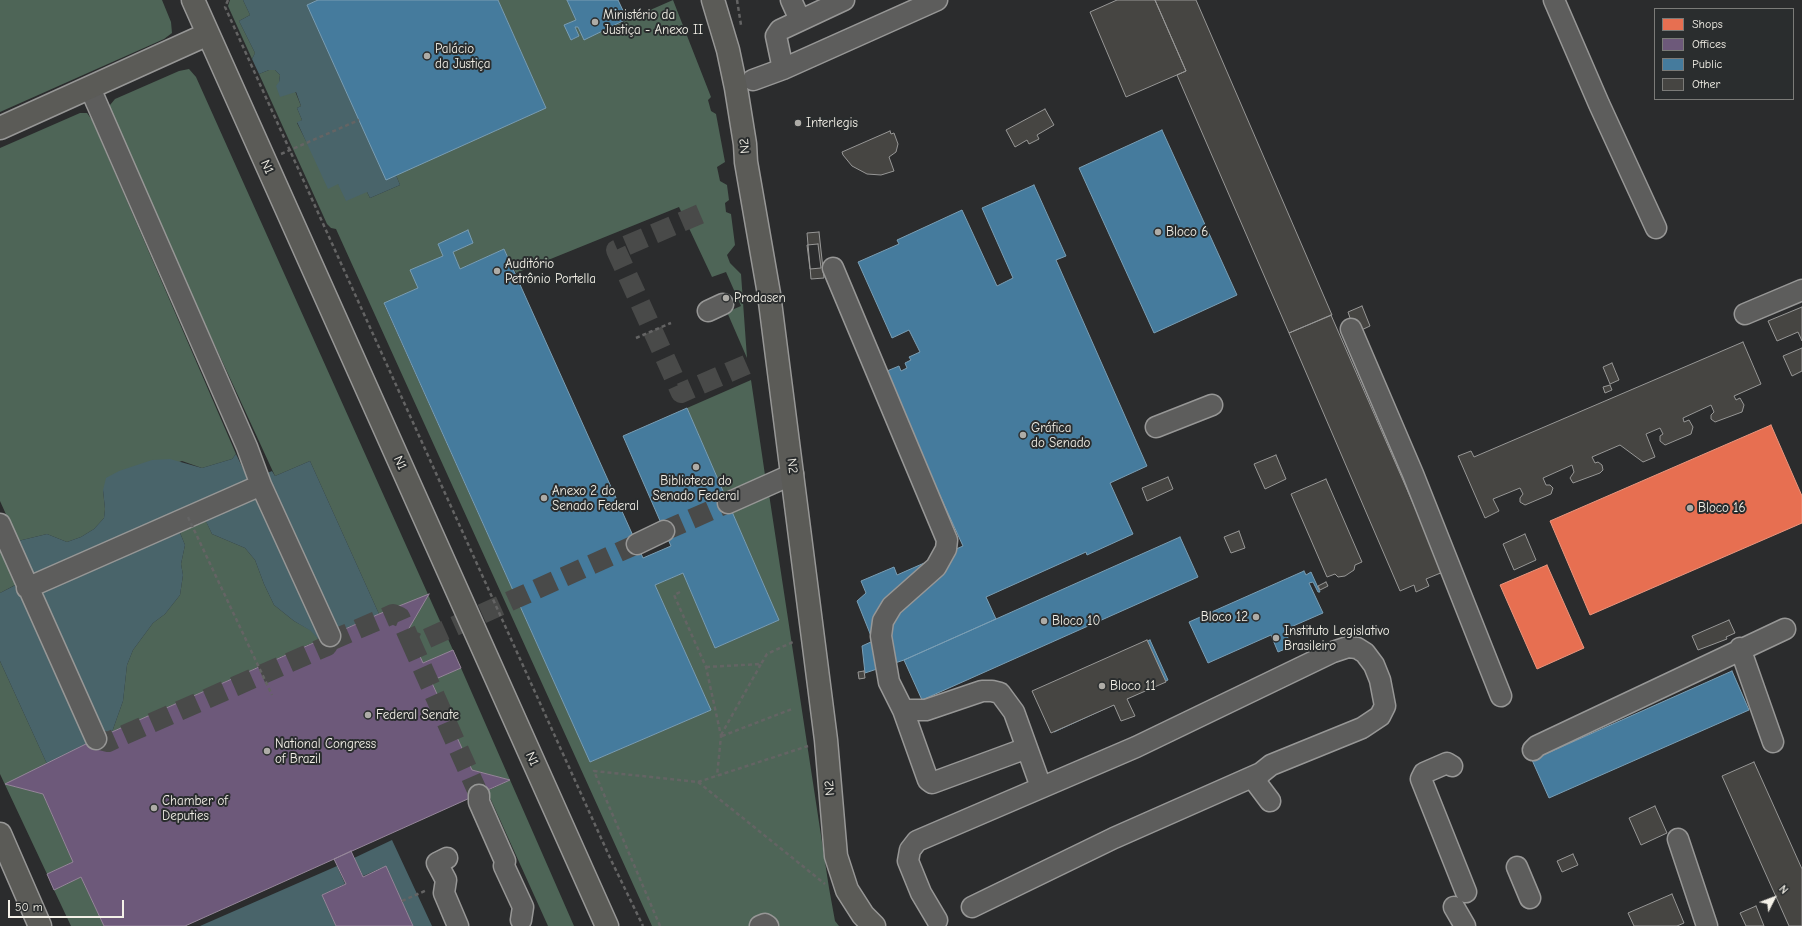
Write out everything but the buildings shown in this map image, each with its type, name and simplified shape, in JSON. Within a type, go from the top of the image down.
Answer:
[{"type":"main road","name":"N1","points":[[193,0],[607,926]]},
{"type":"main road","name":"N2","points":[[713,0],[728,50],[736,88],[745,144],[746,162],[769,294],[826,740],[836,856],[848,890],[863,915],[874,926]]},
{"type":"main road","points":[[0,128],[208,34]]},
{"type":"main road","points":[[0,834],[40,926]]},
{"type":"lane","points":[[791,0],[800,20]]},
{"type":"lane","points":[[783,69],[776,36],[780,30],[844,0]]},
{"type":"lane","points":[[1554,0],[1599,104],[1656,228]]},
{"type":"lane","points":[[753,80],[783,69],[932,1]]},
{"type":"lane","points":[[90,88],[262,485],[330,636]]},
{"type":"lane","points":[[833,268],[947,540],[946,549],[936,567],[892,606],[883,621],[881,636],[889,682],[903,710],[928,780],[932,782],[1026,748]]},
{"type":"lane","points":[[1745,314],[1802,290]]},
{"type":"lane","points":[[1351,329],[1413,474],[1501,696]]},
{"type":"lane","points":[[1156,427],[1212,405]]},
{"type":"lane","points":[[728,503],[793,474]]},
{"type":"lane","points":[[27,588],[262,485]]},
{"type":"lane","points":[[0,524],[27,588],[96,739]]},
{"type":"lane","points":[[637,544],[664,532]]},
{"type":"lane","points":[[1534,750],[1537,746],[1740,648],[1785,628]]},
{"type":"lane","points":[[937,920],[922,893],[908,860],[910,850],[917,840],[1136,747],[1333,652],[1348,648],[1357,648],[1365,653],[1378,675],[1385,696],[1385,706],[1380,716],[1362,728],[1271,765],[1261,773],[1255,781],[1270,801]]},
{"type":"lane","points":[[1740,648],[1773,742]]},
{"type":"lane","points":[[903,710],[926,710],[982,691],[1000,693],[1006,699],[1014,712],[1041,787]]},
{"type":"lane","points":[[1452,766],[1447,763],[1424,773],[1421,779],[1460,900],[1465,926]]},
{"type":"lane","points":[[972,907],[1114,838],[1261,773]]},
{"type":"lane","points":[[479,795],[479,802],[505,861],[504,866],[523,908],[521,920]]},
{"type":"lane","points":[[1678,839],[1707,926]]},
{"type":"lane","points":[[447,858],[437,864],[446,880],[444,893],[458,926]]},
{"type":"lane","points":[[1517,867],[1530,898]]},
{"type":"lane","points":[[760,926],[765,924],[768,926]]},
{"type":"path","points":[[228,0],[225,6],[228,14],[608,853],[643,926]]},
{"type":"path","points":[[265,161],[359,120]]},
{"type":"path","points":[[636,338],[671,323]]},
{"type":"path","points":[[188,517],[272,694]]},
{"type":"path","points":[[680,592],[674,595],[706,666],[721,736],[717,776]]},
{"type":"path","points":[[721,736],[768,654],[812,633]]},
{"type":"path","points":[[706,666],[761,664]]},
{"type":"path","points":[[721,736],[792,709]]},
{"type":"path","points":[[660,926],[594,771],[698,782],[826,740]]},
{"type":"path","points":[[698,782],[826,885]]},
{"type":"path","points":[[402,902],[418,894]]},
{"type":"green space","points":[[0,0],[162,0],[171,22],[172,33],[164,39],[0,112]]},
{"type":"green space","points":[[230,0],[243,0],[250,15],[239,21],[255,53],[252,59],[228,6]]},
{"type":"green space","points":[[498,0],[567,0],[576,20],[565,25],[572,40],[579,36],[575,27],[578,27],[584,39],[673,0],[711,97],[708,100],[711,111],[716,114],[725,162],[717,167],[720,181],[727,185],[729,200],[725,203],[726,212],[731,214],[735,245],[727,255],[730,263],[741,274],[747,358],[727,312],[741,306],[726,272],[712,277],[679,207],[516,273],[504,249],[460,269],[453,252],[473,243],[467,231],[438,244],[443,256],[411,270],[418,288],[384,304],[590,762],[711,710],[655,585],[683,573],[715,648],[779,620],[687,408],[751,380],[765,475],[725,492],[732,510],[769,494],[829,888],[835,921],[839,926],[652,926],[336,229],[331,228],[327,224],[259,74],[269,70],[275,70],[280,75],[279,82],[295,91],[301,106],[297,108],[302,120],[297,123],[307,143],[338,184],[367,192],[370,198],[400,185],[396,175],[546,108]]},
{"type":"green space","points":[[189,69],[196,77],[453,650],[423,663],[408,630],[428,595],[379,614],[310,461],[275,476],[109,115],[110,105],[115,99],[179,71]]},
{"type":"green space","points":[[80,113],[87,113],[92,120],[236,454],[232,459],[202,468],[182,461],[103,490],[105,509],[104,518],[94,529],[81,537],[67,542],[47,534],[18,541],[0,501],[0,148]]},
{"type":"green space","points":[[199,506],[212,534],[245,548],[255,560],[274,605],[294,621],[312,631],[319,640],[112,732],[123,701],[127,665],[133,650],[153,623],[165,614],[180,595],[183,575],[181,564],[185,545],[174,518]]},
{"type":"green space","points":[[0,546],[17,584],[0,593]]},
{"type":"green space","points":[[0,661],[47,764],[5,784],[43,794],[73,862],[47,874],[0,774]]},
{"type":"green space","points":[[461,668],[574,926],[548,926],[487,791],[510,780],[472,770],[431,681]]},
{"type":"green space","points":[[81,877],[104,926],[71,926],[54,890]]},
{"type":"water","points":[[243,0],[318,0],[307,5],[386,179],[396,175],[400,185],[370,198],[367,192],[346,201],[338,184],[328,189],[297,122],[302,120],[297,108],[301,106],[296,92],[280,97],[276,86],[279,82],[280,75],[275,70],[269,70],[259,74],[252,59],[255,53],[239,21],[250,15]]},
{"type":"water","points":[[236,454],[249,481],[272,471],[275,476],[310,461],[379,614],[319,640],[311,631],[294,621],[274,605],[255,560],[245,548],[212,534],[199,507],[174,518],[185,545],[181,564],[183,575],[180,595],[165,614],[153,623],[133,650],[127,665],[123,701],[112,732],[47,764],[0,661],[0,593],[33,576],[18,541],[47,534],[67,542],[81,537],[94,529],[104,518],[105,509],[103,490],[106,478],[119,471],[152,460],[170,459],[202,468],[232,459]]},
{"type":"water","points":[[392,840],[432,926],[413,926],[386,866],[363,876],[354,858]]},
{"type":"water","points":[[337,866],[345,884],[322,895],[336,926],[200,926]]},
{"type":"tunnel","points":[[700,214],[616,250],[681,393],[748,364]]},
{"type":"tunnel","points":[[664,531],[728,503]]},
{"type":"tunnel","points":[[330,641],[393,614],[400,617],[410,640],[417,643],[637,544]]},
{"type":"tunnel","points":[[96,739],[108,742],[327,646],[330,641],[330,636]]},
{"type":"tunnel","points":[[410,640],[479,795]]},
{"type":"place","name":"Ministério da Justiça - Anexo II","points":[[595,22]]},
{"type":"place","name":"Palácio da Justiça","points":[[427,56]]},
{"type":"place","name":"Interlegis","points":[[798,123]]},
{"type":"place","name":"Bloco 6","points":[[1158,232]]},
{"type":"place","name":"Auditório Petrônio Portella","points":[[497,271]]},
{"type":"place","name":"Prodasen","points":[[726,298]]},
{"type":"place","name":"Gráfica do Senado","points":[[1023,435]]},
{"type":"place","name":"Biblioteca do Senado Federal","points":[[696,467]]},
{"type":"place","name":"Anexo 2 do Senado Federal","points":[[544,498]]},
{"type":"place","name":"Bloco 16","points":[[1690,508]]},
{"type":"place","name":"Bloco 12","points":[[1256,617]]},
{"type":"place","name":"Bloco 10","points":[[1044,621]]},
{"type":"place","name":"Instituto Legislativo Brasileiro","points":[[1276,638]]},
{"type":"place","name":"Bloco 11","points":[[1102,686]]},
{"type":"place","name":"Federal Senate","points":[[368,715]]},
{"type":"place","name":"National Congress of Brazil","points":[[267,751]]},
{"type":"place","name":"Chamber of Deputies","points":[[154,808]]}]
